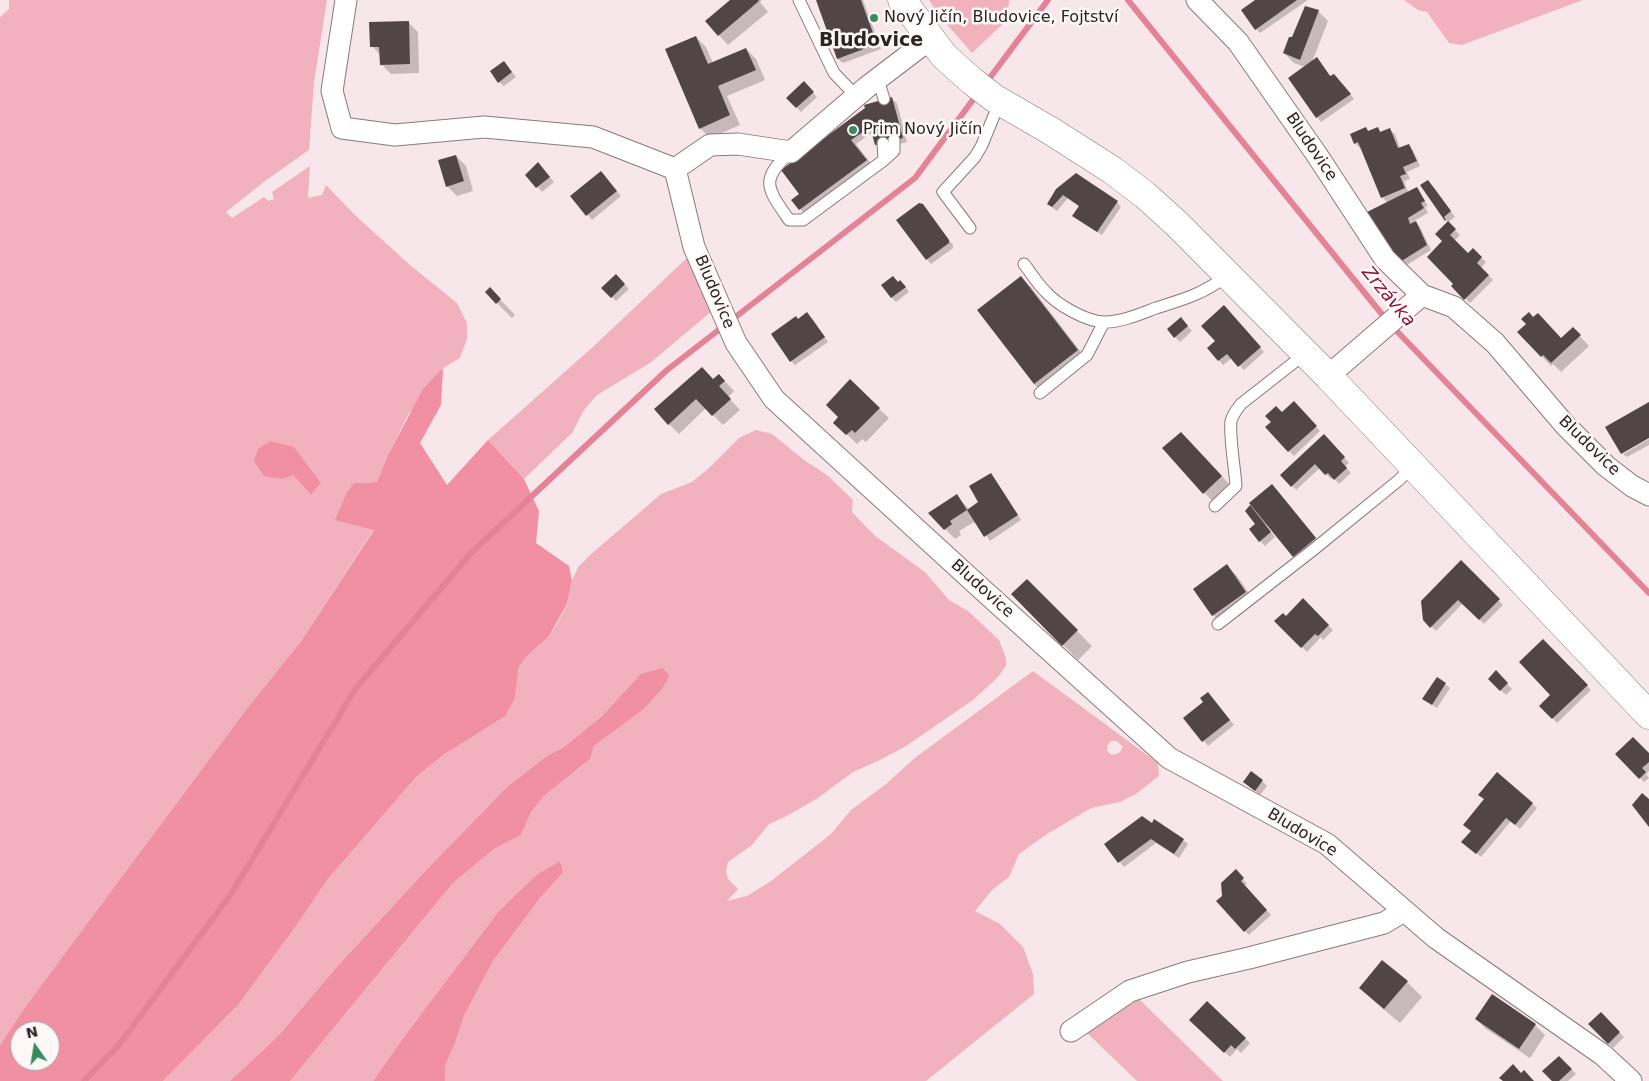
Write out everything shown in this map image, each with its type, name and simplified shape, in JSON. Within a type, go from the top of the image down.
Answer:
[{"type":"main road","points":[[902,0],[930,39],[953,65],[972,81],[997,100],[1075,146],[1128,181],[1177,224],[1306,353],[1649,716]]},
{"type":"street","points":[[346,0],[332,91],[342,128],[395,135],[484,127],[593,138],[675,169],[710,145],[738,144],[791,152],[930,39]]},
{"type":"street","name":"Bludovice","points":[[1197,0],[1238,42],[1317,155],[1385,259],[1416,300],[1454,307],[1495,343],[1565,425],[1606,466],[1632,486],[1649,495]]},
{"type":"street","name":"Bludovice","points":[[675,169],[694,247],[736,343],[774,399],[1169,758],[1327,844],[1436,938],[1602,1055],[1631,1081]]},
{"type":"street","points":[[1328,376],[1416,300]]},
{"type":"street","points":[[1071,1031],[1130,991],[1188,972],[1384,923],[1404,911]]},
{"type":"lane","points":[[799,0],[834,73],[884,99]]},
{"type":"lane","points":[[970,228],[943,192],[975,157],[982,145],[997,100]]},
{"type":"lane","points":[[791,152],[776,165],[770,177],[771,194],[789,220],[803,220],[884,160],[894,151],[894,140]]},
{"type":"lane","points":[[882,143],[884,160]]},
{"type":"lane","points":[[1024,264],[1046,293],[1075,313],[1089,320],[1104,322],[1119,320],[1187,299],[1203,292],[1228,275]]},
{"type":"lane","points":[[1040,393],[1087,355],[1104,322]]},
{"type":"lane","points":[[1215,506],[1236,486],[1231,431],[1234,413],[1242,404],[1306,353]]},
{"type":"lane","points":[[1218,624],[1313,550],[1399,480],[1413,466]]},
{"type":"shaded area","points":[[9,0],[327,0],[314,82],[309,150],[226,212],[232,218],[264,197],[269,201],[274,199],[272,192],[310,166],[308,198],[322,195],[326,185],[356,216],[410,265],[457,303],[467,323],[467,339],[460,358],[443,368],[408,415],[377,482],[354,483],[374,529],[299,644],[16,1021],[10,1021],[10,1030],[0,1045],[0,17],[9,9]],"holes":[[[293,475],[321,483],[311,495]]]},
{"type":"shaded area","points":[[929,0],[1009,0],[1009,3],[1006,21],[972,53],[937,13]]},
{"type":"shaded area","points":[[1404,0],[1583,0],[1462,45],[1449,43],[1427,12],[1418,10]]},
{"type":"shaded area","points":[[689,256],[712,311],[650,363],[597,395],[584,410],[572,433],[524,479],[488,440],[595,345]]},
{"type":"shaded area","points":[[443,368],[441,405],[420,443],[447,485],[488,440],[524,479],[539,511],[536,543],[569,566],[572,581],[567,604],[549,636],[525,658],[518,668],[515,698],[505,716],[446,753],[416,777],[328,879],[238,1005],[163,1081],[0,1081],[0,1045],[10,1030],[10,1071],[60,1071],[60,1021],[16,1021],[247,709],[299,644],[374,530],[335,520],[347,492],[354,483],[377,482],[388,455],[423,389]]},
{"type":"shaded area","points":[[756,430],[772,434],[804,460],[827,475],[853,500],[852,512],[875,536],[925,572],[949,600],[968,611],[999,640],[1006,658],[1006,666],[997,678],[973,700],[906,746],[853,772],[818,798],[769,824],[752,845],[728,862],[726,871],[728,879],[738,889],[727,901],[747,896],[771,881],[831,834],[851,810],[886,784],[916,757],[1033,671],[1158,763],[1159,776],[1136,794],[1120,802],[1091,808],[1044,836],[1019,854],[1009,877],[992,890],[975,911],[1000,924],[1023,947],[1033,974],[1034,994],[926,1081],[445,1081],[445,1066],[464,1016],[493,961],[562,872],[560,861],[536,875],[498,912],[373,1081],[290,1081],[453,883],[494,849],[521,835],[531,812],[544,796],[590,759],[594,746],[644,709],[662,689],[642,674],[602,716],[564,747],[547,756],[508,786],[427,869],[334,970],[280,1034],[230,1081],[163,1081],[238,1005],[328,879],[416,777],[515,698],[517,668],[549,636],[557,624],[567,605],[572,581],[578,567],[661,494],[692,482],[739,438]],"holes":[[[1111,741],[1117,741],[1123,747],[1119,753],[1112,755],[1108,752],[1107,746]]]},
{"type":"shaded area","points":[[271,441],[294,447],[321,483],[311,495],[293,475],[282,479],[264,476],[254,461],[258,449]]},
{"type":"shaded area","points":[[663,668],[669,676],[662,689],[644,709],[594,746],[590,759],[544,796],[531,812],[521,835],[494,849],[453,883],[290,1081],[230,1081],[280,1034],[334,970],[427,869],[508,786],[547,756],[564,747],[602,716],[641,674]]},
{"type":"shaded area","points":[[560,861],[563,872],[540,898],[493,961],[464,1016],[445,1066],[445,1081],[373,1081],[498,912],[536,875]]},
{"type":"shaded area","points":[[1137,997],[1223,1081],[1137,1081],[1083,1029]]},
{"type":"building","points":[[730,0],[759,1],[718,36],[705,21]]},
{"type":"building","points":[[816,0],[861,0],[877,44],[837,59]]},
{"type":"building","points":[[1255,0],[1297,0],[1255,30],[1241,10]]},
{"type":"building","points":[[1305,6],[1319,10],[1300,60],[1283,53]]},
{"type":"building","points":[[409,21],[410,64],[380,65],[379,47],[370,47],[369,22]]},
{"type":"building","points":[[696,36],[708,64],[746,48],[756,70],[718,86],[730,115],[699,129],[665,49]]},
{"type":"building","points":[[1317,57],[1330,76],[1334,74],[1351,94],[1316,118],[1288,78]]},
{"type":"building","points":[[504,61],[512,72],[498,83],[490,71]]},
{"type":"building","points":[[804,81],[814,92],[796,108],[786,98]]},
{"type":"building","points":[[892,97],[903,138],[875,145],[870,127],[851,140],[867,160],[799,210],[791,200],[799,194],[781,170],[865,108],[864,105]]},
{"type":"building","points":[[1366,127],[1368,131],[1378,127],[1380,132],[1390,128],[1398,148],[1409,144],[1417,161],[1403,167],[1406,174],[1400,176],[1405,188],[1381,198],[1358,142],[1354,144],[1350,134]]},
{"type":"building","points":[[456,155],[464,181],[446,187],[438,160]]},
{"type":"building","points":[[538,162],[550,177],[536,188],[525,175]]},
{"type":"building","points":[[601,171],[617,191],[586,216],[570,196]]},
{"type":"building","points":[[1076,173],[1118,201],[1097,232],[1072,216],[1079,206],[1063,195],[1052,207],[1047,204],[1056,189]]},
{"type":"building","points":[[1428,180],[1451,211],[1444,217],[1445,221],[1420,185]]},
{"type":"building","points":[[1417,187],[1425,201],[1421,203],[1424,208],[1408,218],[1410,224],[1416,221],[1427,245],[1400,262],[1367,212]]},
{"type":"building","points":[[919,203],[923,204],[949,240],[949,243],[926,260],[896,220]]},
{"type":"building","points":[[1448,221],[1456,229],[1450,235],[1468,253],[1473,248],[1482,257],[1477,263],[1489,275],[1464,300],[1451,286],[1453,284],[1427,257],[1442,241],[1435,234]]},
{"type":"building","points":[[616,274],[625,284],[611,298],[601,288]]},
{"type":"building","points":[[893,276],[906,287],[891,298],[881,285]]},
{"type":"building","points":[[1021,276],[1078,350],[1034,384],[977,310]]},
{"type":"building","points":[[490,287],[501,299],[496,304],[485,292]]},
{"type":"building","points":[[1224,305],[1261,347],[1238,367],[1227,354],[1218,361],[1207,348],[1215,341],[1201,326]]},
{"type":"building","points":[[807,312],[825,337],[790,362],[771,334],[796,316],[798,319]]},
{"type":"building","points":[[1529,312],[1533,317],[1538,313],[1561,338],[1573,327],[1581,335],[1551,363],[1543,355],[1541,357],[1517,332],[1526,324],[1521,319]]},
{"type":"building","points":[[1181,317],[1188,326],[1174,338],[1167,329]]},
{"type":"building","points":[[702,367],[713,379],[719,374],[725,381],[719,386],[731,399],[712,416],[696,399],[668,425],[654,409]]},
{"type":"building","points":[[850,379],[880,408],[855,433],[852,430],[846,435],[833,423],[838,417],[826,405]]},
{"type":"building","points":[[1294,401],[1317,426],[1288,452],[1265,427],[1271,422],[1265,416],[1276,406],[1282,412]]},
{"type":"building","points":[[1649,402],[1649,438],[1621,454],[1605,427]]},
{"type":"building","points":[[1181,432],[1222,476],[1203,494],[1162,448]]},
{"type":"building","points":[[1324,434],[1345,457],[1341,461],[1347,468],[1334,480],[1328,473],[1325,475],[1315,464],[1291,487],[1280,475]]},
{"type":"building","points":[[991,473],[1018,515],[984,537],[967,510],[978,502],[969,486]]},
{"type":"building","points":[[1272,484],[1316,538],[1293,557],[1249,503]]},
{"type":"building","points":[[957,494],[967,510],[950,521],[952,524],[944,530],[928,513]]},
{"type":"building","points":[[1250,505],[1271,532],[1259,542],[1249,529],[1255,524],[1245,511]]},
{"type":"building","points":[[1461,560],[1500,599],[1479,620],[1458,600],[1430,628],[1423,620],[1421,601]]},
{"type":"building","points":[[1227,564],[1246,592],[1212,616],[1193,589]]},
{"type":"building","points":[[1027,579],[1078,630],[1062,646],[1011,594]]},
{"type":"building","points":[[1303,598],[1329,625],[1318,636],[1315,634],[1301,648],[1274,621],[1283,613],[1286,616]]},
{"type":"building","points":[[1543,639],[1588,685],[1552,719],[1539,706],[1550,695],[1519,662]]},
{"type":"building","points":[[1496,670],[1508,683],[1500,691],[1488,679]]},
{"type":"building","points":[[1437,677],[1446,683],[1432,705],[1422,699]]},
{"type":"building","points":[[1208,692],[1230,720],[1202,742],[1183,718],[1203,702],[1200,698]]},
{"type":"building","points":[[1633,737],[1649,753],[1649,762],[1642,768],[1646,772],[1639,779],[1615,754]]},
{"type":"building","points":[[1251,771],[1263,780],[1255,791],[1243,782]]},
{"type":"building","points":[[1497,772],[1533,803],[1515,825],[1506,818],[1476,854],[1461,842],[1471,831],[1463,825],[1484,799],[1478,795]]},
{"type":"building","points":[[1642,793],[1649,799],[1649,827],[1632,805]]},
{"type":"building","points":[[1142,816],[1152,823],[1154,819],[1184,839],[1174,854],[1151,839],[1118,863],[1104,844]]},
{"type":"building","points":[[1236,869],[1244,878],[1241,881],[1267,910],[1244,932],[1216,901],[1222,896],[1221,883]]},
{"type":"building","points":[[1382,960],[1408,981],[1384,1009],[1359,988]]},
{"type":"building","points":[[1492,994],[1536,1024],[1519,1049],[1475,1019]]},
{"type":"building","points":[[1207,1001],[1246,1038],[1235,1049],[1231,1045],[1224,1053],[1189,1020]]},
{"type":"building","points":[[1601,1012],[1620,1032],[1608,1044],[1588,1024]]},
{"type":"building","points":[[1559,1056],[1572,1069],[1559,1081],[1552,1081],[1542,1071]]},
{"type":"building","points":[[1513,1064],[1521,1073],[1524,1070],[1534,1081],[1503,1081],[1499,1078]]},
{"type":"waterway","points":[[986,83],[1048,0]]},
{"type":"waterway","name":"Zrzávka","points":[[1128,0],[1389,323],[1649,593]]},
{"type":"waterway","points":[[84,1081],[118,1046],[231,894],[356,688],[472,552],[667,370],[915,178],[978,93]]},
{"type":"place","name":"Nový Jičín, Bludovice, Fojtství","points":[[874,18]]},
{"type":"place","name":"Prim Nový Jičín","points":[[853,130]]},
{"type":"district","name":"Bludovice","points":[[871,41]]}]
